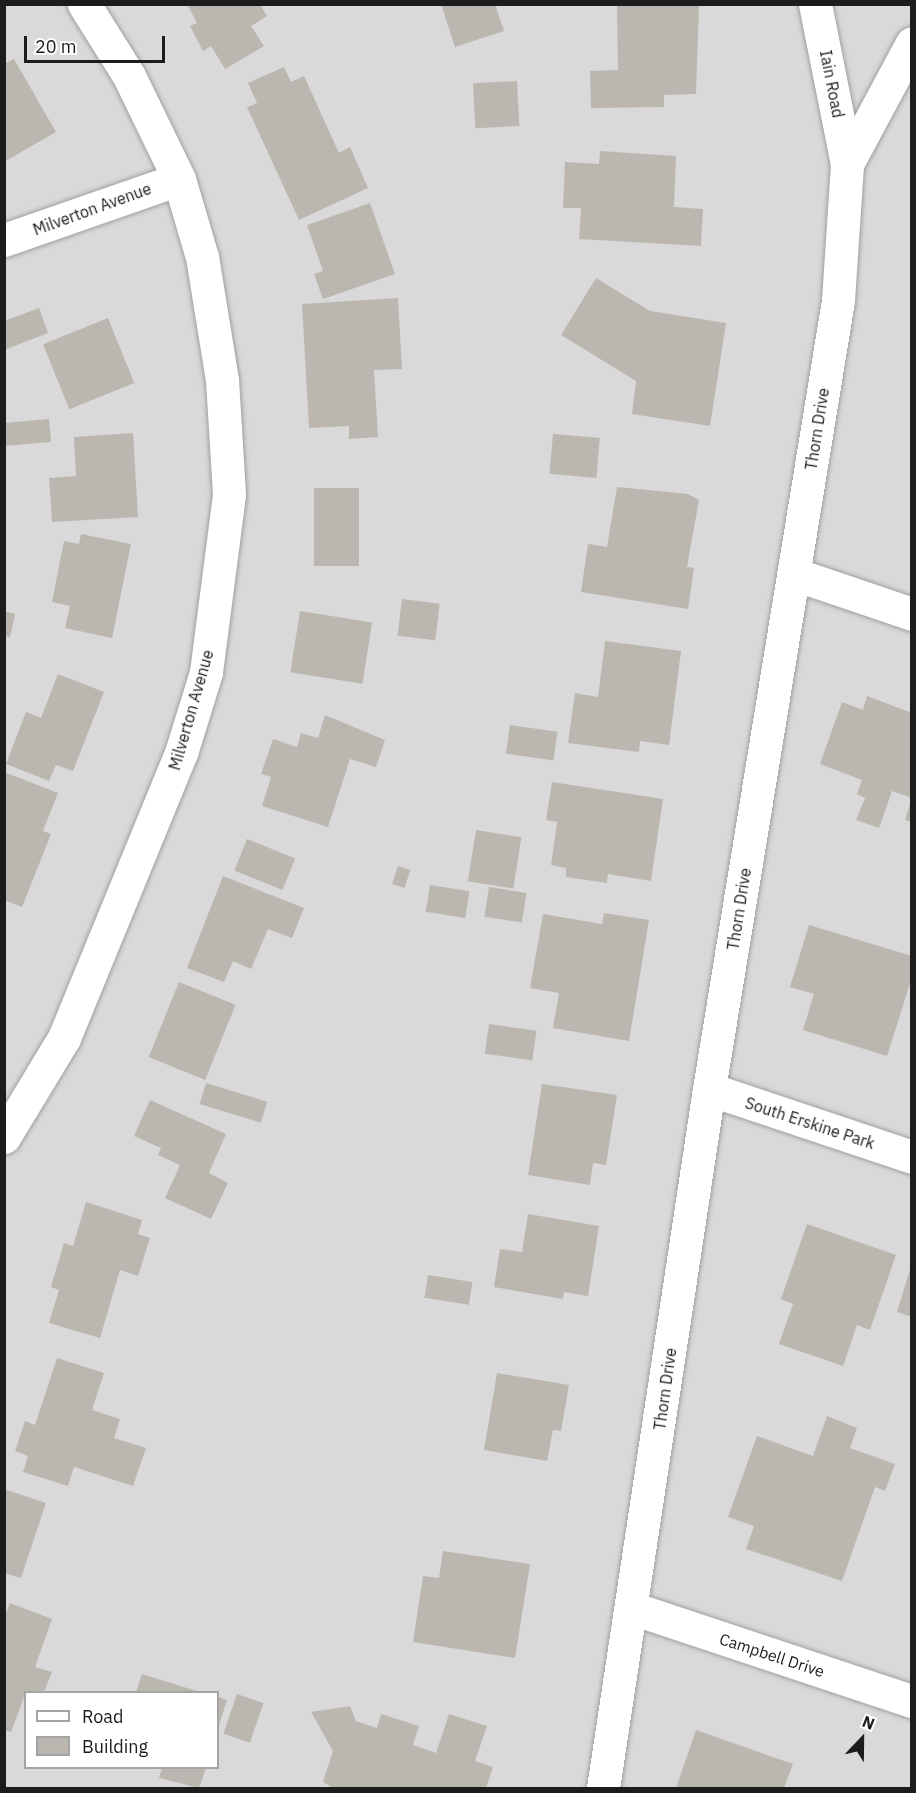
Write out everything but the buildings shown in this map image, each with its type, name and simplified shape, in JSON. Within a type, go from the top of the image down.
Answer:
[{"type":"street","name":"Milverton Avenue","points":[[6,1134],[64,1038],[181,753],[206,672],[229,494],[222,380],[204,268],[178,178],[129,76],[84,4]]},
{"type":"street","name":"Iain Road","points":[[815,4],[848,164]]},
{"type":"street","name":"Thorn Drive","points":[[603,1788],[709,1089],[838,300],[848,164],[912,43]]},
{"type":"street","name":"Milverton Avenue","points":[[4,240],[178,178]]},
{"type":"street","points":[[794,574],[912,614]]},
{"type":"street","name":"South Erskine Park","points":[[709,1089],[912,1157]]},
{"type":"street","name":"Campbell Drive","points":[[632,1608],[912,1701]]},
{"type":"shaded area","points":[[5,5],[911,5],[911,1788],[5,1788]]}]
